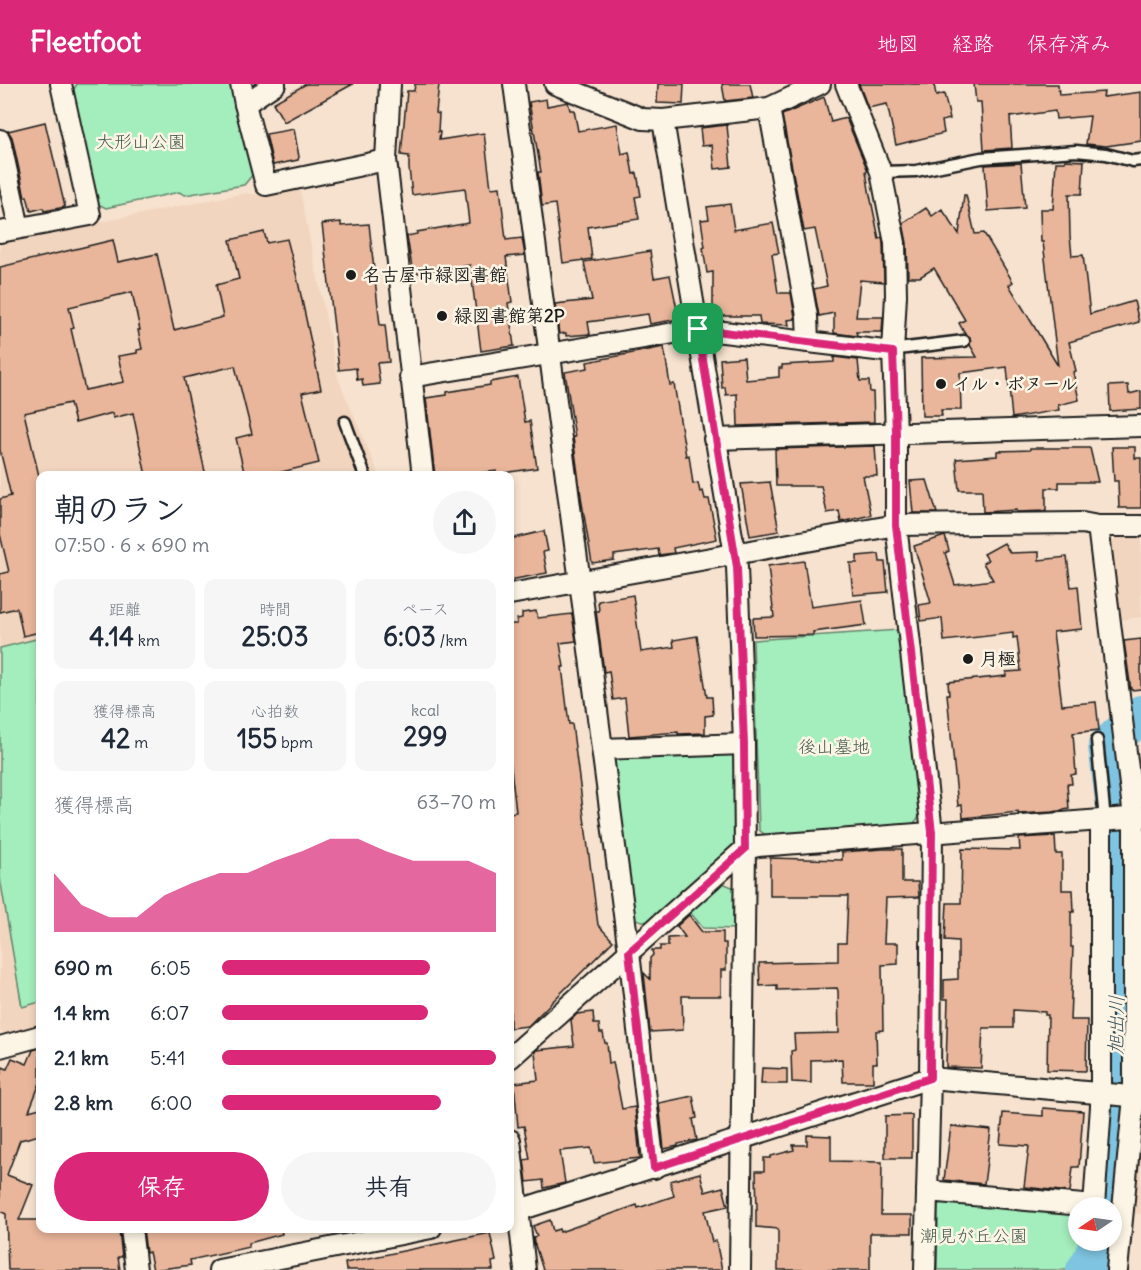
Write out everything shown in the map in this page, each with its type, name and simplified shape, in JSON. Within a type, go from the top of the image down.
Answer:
[{"type":"street","points":[[0,140],[9,230],[90,215],[61,84]]},
{"type":"street","points":[[241,84],[266,185],[386,160]]},
{"type":"street","points":[[245,104],[274,84]]},
{"type":"street","points":[[390,84],[386,160],[422,471]]},
{"type":"street","points":[[514,84],[629,952],[654,1168]]},
{"type":"street","points":[[555,84],[583,90],[643,119],[663,120],[769,108],[820,84]]},
{"type":"street","points":[[846,84],[881,172],[895,243],[896,295],[893,352],[896,525],[932,832],[930,1078],[925,1270]]},
{"type":"street","points":[[769,108],[807,316],[808,342]]},
{"type":"street","points":[[663,120],[714,438],[735,553],[744,744],[745,849],[740,1270]]},
{"type":"street","points":[[410,377],[698,329],[893,352]]},
{"type":"street","points":[[714,438],[1141,426]]},
{"type":"street","points":[[514,593],[896,525],[1082,523],[1098,526],[1141,526]]},
{"type":"street","points":[[1098,526],[1124,731],[1117,1270]]},
{"type":"street","points":[[602,748],[744,744]]},
{"type":"street","points":[[514,1054],[745,849],[758,846],[1122,818]]},
{"type":"street","points":[[1121,1096],[1122,818]]},
{"type":"street","points":[[0,1047],[36,1037]]},
{"type":"street","points":[[525,1270],[514,1212],[930,1078],[1121,1096]]},
{"type":"street","points":[[927,1191],[1094,1206],[1101,1106],[1121,1096]]},
{"type":"street","points":[[132,1233],[136,1270]]},
{"type":"street","points":[[219,1270],[406,1233]]},
{"type":"lane","points":[[881,172],[916,171],[981,158],[1076,151],[1106,154],[1133,161],[1141,160]]},
{"type":"lane","points":[[893,352],[898,349],[964,341]]},
{"type":"lane","points":[[345,422],[363,471]]},
{"type":"lane","points":[[1097,740],[1104,810],[1122,818]]},
{"type":"shaded area","points":[[299,186],[338,378],[377,471],[36,471],[36,1029],[9,1036],[0,1031],[0,242],[245,193],[260,195]]},
{"type":"shaded area","points":[[1117,537],[1141,537],[1141,617],[1119,620],[1109,545]]},
{"type":"shaded area","points":[[1141,1116],[1141,1214],[1131,1213]]},
{"type":"green space","name":"大形山公園","points":[[77,84],[234,84],[254,173],[244,185],[185,195],[179,192],[106,208],[96,203],[71,94]]},
{"type":"green space","name":"後山墓地","points":[[899,630],[920,816],[912,825],[767,836],[759,830],[753,640]]},
{"type":"green space","points":[[36,639],[36,1003],[22,1007],[0,878],[0,648]]},
{"type":"green space","points":[[725,749],[734,756],[737,839],[733,848],[649,923],[632,918],[612,761],[618,752]]},
{"type":"green space","points":[[720,882],[737,889],[736,929],[703,928],[689,911]]},
{"type":"green space","name":"潮見が丘公園","points":[[947,1199],[1068,1210],[1068,1251],[1112,1251],[1110,1270],[937,1270],[938,1205]]},
{"type":"building","points":[[306,84],[353,84],[284,122],[273,103]]},
{"type":"building","points":[[415,84],[439,84],[436,113],[439,114],[439,140],[484,133],[491,188],[500,187],[506,240],[522,238],[525,255],[506,257],[512,302],[508,303],[514,346],[481,351],[470,265],[413,274],[407,236],[417,234],[417,232],[469,223],[465,188],[412,195],[409,156],[401,155],[407,91],[414,91]]},
{"type":"building","points":[[658,84],[684,84],[683,104],[657,103]]},
{"type":"building","points":[[722,84],[750,84],[753,98],[725,101]]},
{"type":"building","points":[[859,84],[934,84],[936,96],[944,94],[950,119],[942,121],[944,133],[896,145],[887,104],[868,108]]},
{"type":"building","points":[[974,84],[1058,84],[1059,95],[1104,92],[1103,97],[1141,92],[1141,141],[1106,146],[1086,144],[1090,116],[1056,119],[1055,111],[1010,117],[1012,148],[984,150],[981,102],[976,102]]},
{"type":"building","points":[[824,97],[831,122],[846,118],[868,171],[866,171],[869,190],[879,239],[882,237],[884,282],[860,280],[856,317],[883,317],[882,332],[856,332],[857,336],[834,333],[834,313],[819,316],[814,289],[827,286],[815,229],[804,231],[782,115]]},
{"type":"building","points":[[546,99],[547,106],[568,102],[570,110],[574,110],[578,131],[617,124],[622,154],[629,152],[633,174],[637,173],[641,196],[635,197],[639,219],[588,227],[592,259],[563,263],[555,204],[542,206],[538,172],[541,172],[529,102]]},
{"type":"building","points":[[45,122],[65,207],[31,211],[27,196],[25,197],[12,137],[8,131]]},
{"type":"building","points":[[727,125],[731,167],[715,169],[712,145],[702,146],[700,128]]},
{"type":"building","points":[[294,129],[298,160],[273,165],[266,134]]},
{"type":"building","points":[[1065,160],[1084,161],[1082,194],[1069,194],[1070,236],[1072,256],[1083,255],[1090,314],[1134,301],[1139,322],[1069,342],[1076,371],[1073,372],[1079,400],[1058,405],[1059,410],[1012,418],[1007,367],[960,373],[961,410],[941,410],[942,416],[922,416],[921,358],[977,357],[970,345],[970,337],[965,334],[959,323],[965,320],[934,268],[920,277],[908,277],[907,243],[903,223],[926,208],[932,216],[942,209],[959,234],[964,195],[966,195],[975,234],[984,233],[1013,282],[1009,285],[1058,366],[1043,242],[1041,242],[1040,209],[1053,209],[1056,162],[1065,162]]},
{"type":"building","points":[[1021,163],[1025,208],[988,211],[985,165]]},
{"type":"building","points":[[730,204],[734,230],[773,223],[779,253],[772,254],[778,293],[791,293],[795,317],[795,319],[788,320],[789,325],[760,324],[759,316],[713,316],[713,272],[707,273],[701,220],[709,219],[707,207]]},
{"type":"building","name":"名古屋市緑図書館","points":[[341,222],[341,226],[369,224],[380,325],[385,325],[389,362],[377,363],[380,384],[363,386],[362,379],[357,380],[356,368],[339,370],[322,224]]},
{"type":"building","points":[[264,232],[267,243],[287,239],[321,389],[302,393],[319,463],[286,471],[244,471],[236,438],[252,434],[235,366],[184,378],[205,471],[145,471],[133,413],[113,418],[112,413],[75,423],[70,403],[24,413],[38,471],[36,471],[36,633],[23,636],[17,608],[0,612],[0,574],[9,572],[0,534],[0,499],[11,496],[0,450],[0,267],[113,240],[118,262],[157,254],[174,330],[223,317],[216,285],[239,279],[230,240]],"holes":[[[132,292],[140,330],[138,330],[142,349],[137,350],[137,353],[118,356],[124,382],[85,390],[71,329],[74,328],[69,307]]]},
{"type":"building","points":[[650,251],[654,278],[670,275],[679,319],[650,324],[648,314],[588,322],[590,334],[566,336],[566,333],[559,334],[555,304],[592,300],[584,262]]},
{"type":"building","points":[[664,347],[670,385],[674,384],[693,484],[698,483],[700,492],[703,491],[705,499],[709,499],[717,539],[673,548],[674,553],[659,555],[658,549],[614,555],[614,560],[592,563],[565,372],[588,368],[587,362]]},
{"type":"building","points":[[744,357],[746,380],[779,377],[779,368],[782,368],[782,365],[834,362],[834,357],[858,360],[860,381],[869,381],[870,392],[873,392],[874,422],[738,426],[737,394],[726,395],[725,387],[722,388],[720,359]]},
{"type":"building","points":[[518,377],[525,422],[530,421],[537,468],[514,471],[434,471],[426,398],[490,385],[490,382]]},
{"type":"building","points":[[1128,385],[1129,394],[1141,391],[1141,409],[1110,411],[1109,386]]},
{"type":"building","points":[[875,446],[877,476],[863,476],[871,515],[841,522],[839,511],[827,513],[821,486],[776,486],[775,449]]},
{"type":"building","points":[[1112,447],[1135,447],[1135,458],[1141,458],[1141,508],[1119,508],[1118,481],[1114,481]]},
{"type":"building","points":[[1030,448],[1090,448],[1098,482],[1059,482],[1059,488],[1046,488],[1046,511],[983,512],[982,490],[959,490],[956,459],[997,456],[997,451],[1030,450]]},
{"type":"building","points":[[927,480],[937,513],[913,513],[910,481]]},
{"type":"building","points":[[770,482],[779,531],[750,536],[741,484]]},
{"type":"building","points":[[544,531],[548,551],[543,552],[547,573],[514,579],[514,538]]},
{"type":"building","points":[[945,536],[949,551],[945,553],[955,585],[993,580],[983,563],[988,560],[984,554],[1004,543],[1010,553],[1039,552],[1039,560],[1067,557],[1071,587],[1078,586],[1082,629],[1053,632],[1062,705],[1096,702],[1099,730],[1073,733],[1076,774],[1071,775],[1072,784],[1067,784],[1069,809],[963,818],[962,805],[958,806],[947,694],[949,694],[948,682],[1006,676],[1006,672],[1021,671],[1017,637],[1013,638],[1013,633],[944,641],[942,618],[921,621],[919,605],[931,603],[914,546]]},
{"type":"building","points":[[879,554],[880,562],[885,562],[888,592],[853,595],[850,563],[857,563],[857,556]]},
{"type":"building","points":[[804,561],[811,607],[862,600],[866,625],[813,632],[813,635],[754,636],[753,618],[774,617],[768,566]]},
{"type":"building","points":[[633,595],[641,652],[674,647],[673,640],[697,636],[707,697],[712,697],[713,715],[705,716],[705,733],[678,734],[678,732],[629,736],[625,698],[613,700],[609,671],[604,672],[596,611],[599,611],[598,601]]},
{"type":"building","points":[[536,611],[538,618],[572,614],[576,641],[560,643],[569,724],[572,724],[598,925],[613,941],[528,1026],[514,1028],[514,812],[516,812],[514,795],[514,624],[517,624],[517,619],[522,618],[522,613]]},
{"type":"building","points":[[1141,639],[1141,689],[1131,690],[1124,641]]},
{"type":"building","points":[[1055,836],[1056,854],[1062,854],[1062,890],[1073,890],[1070,1020],[1087,1020],[1086,1071],[1047,1070],[1048,1015],[1045,1015],[1045,1012],[1013,1010],[1013,1028],[983,1028],[981,1068],[946,1067],[948,999],[944,999],[944,980],[958,979],[958,941],[945,940],[947,903],[961,903],[962,849],[1020,850],[1019,838]]},
{"type":"building","points":[[902,849],[902,882],[918,882],[919,897],[886,898],[884,943],[898,943],[898,964],[882,965],[883,1030],[876,1031],[877,1063],[873,1063],[873,1082],[843,1082],[842,1059],[811,1060],[811,1083],[792,1082],[791,1051],[795,1050],[794,1034],[839,1033],[838,991],[837,988],[777,990],[777,985],[760,986],[759,963],[838,961],[838,943],[846,943],[848,896],[770,896],[770,858],[842,860],[842,852]]},
{"type":"building","points":[[689,915],[702,932],[723,932],[723,943],[726,943],[726,970],[721,970],[721,996],[682,996],[683,1030],[650,1032],[644,973],[650,979],[652,950],[660,950],[660,946],[668,946],[668,938],[685,937],[677,926]]},
{"type":"building","points":[[593,1012],[594,1024],[599,1024],[600,1033],[603,1033],[605,1043],[607,1043],[609,1063],[613,1062],[622,1109],[635,1107],[640,1158],[594,1163],[591,1148],[560,1151],[565,1183],[544,1188],[543,1180],[527,1182],[524,1160],[530,1159],[524,1126],[518,1127],[514,1083],[538,1080],[535,1052],[574,1046],[571,1020],[577,1014]]},
{"type":"building","points":[[36,1049],[36,1093],[29,1111],[36,1109],[36,1136],[20,1140],[7,1175],[33,1185],[19,1220],[36,1220],[36,1233],[119,1233],[122,1257],[118,1257],[120,1270],[8,1270],[6,1214],[0,1211],[0,1076],[3,1067],[7,1069],[12,1058],[27,1064],[33,1050]]},
{"type":"building","points":[[762,1068],[787,1069],[787,1084],[761,1084]]},
{"type":"building","points":[[693,1096],[697,1118],[693,1119],[697,1140],[664,1149],[659,1103]]},
{"type":"building","points":[[1043,1108],[1083,1111],[1079,1167],[1073,1167],[1070,1192],[1024,1187],[1029,1146],[1000,1144],[1003,1113],[1043,1116]]},
{"type":"building","points":[[912,1115],[912,1158],[885,1158],[885,1116]]},
{"type":"building","points":[[951,1126],[991,1130],[984,1184],[944,1180]]},
{"type":"building","points":[[807,1135],[831,1136],[831,1161],[882,1162],[881,1215],[912,1215],[912,1233],[870,1233],[870,1270],[778,1270],[778,1229],[756,1227],[756,1171],[764,1171],[764,1158],[771,1158],[771,1156],[794,1150],[793,1145],[807,1145]]},
{"type":"building","points":[[700,1173],[705,1192],[723,1187],[728,1206],[705,1211],[712,1242],[716,1241],[722,1270],[543,1270],[534,1242],[533,1237],[537,1236],[533,1226],[550,1220],[553,1231],[559,1229],[560,1232],[637,1205],[638,1208],[674,1196],[670,1181]]},
{"type":"building","points":[[144,1233],[282,1234],[249,1243],[249,1247],[190,1260],[191,1265],[153,1270],[149,1252],[146,1253]]},
{"type":"building","points":[[490,1233],[496,1261],[492,1262],[493,1270],[346,1270],[345,1263]]},
{"type":"waterway","name":"旭出川","points":[[1107,1197],[1115,1111],[1118,830],[1107,746],[1141,714]]},
{"type":"waterway","name":"旭出川","points":[[1085,1270],[1095,1251]]},
{"type":"place","name":"名古屋市緑図書館","points":[[351,275]]},
{"type":"place","name":"緑図書館第2P","points":[[442,316]]},
{"type":"place","name":"イル・ボヌール","points":[[941,384]]},
{"type":"place","name":"月極","points":[[968,659]]},
{"type":"route","points":[[698,329],[893,352],[896,525],[932,832],[930,1078],[654,1168],[629,952],[745,849],[744,744],[737,567],[714,438],[698,329]]}]
